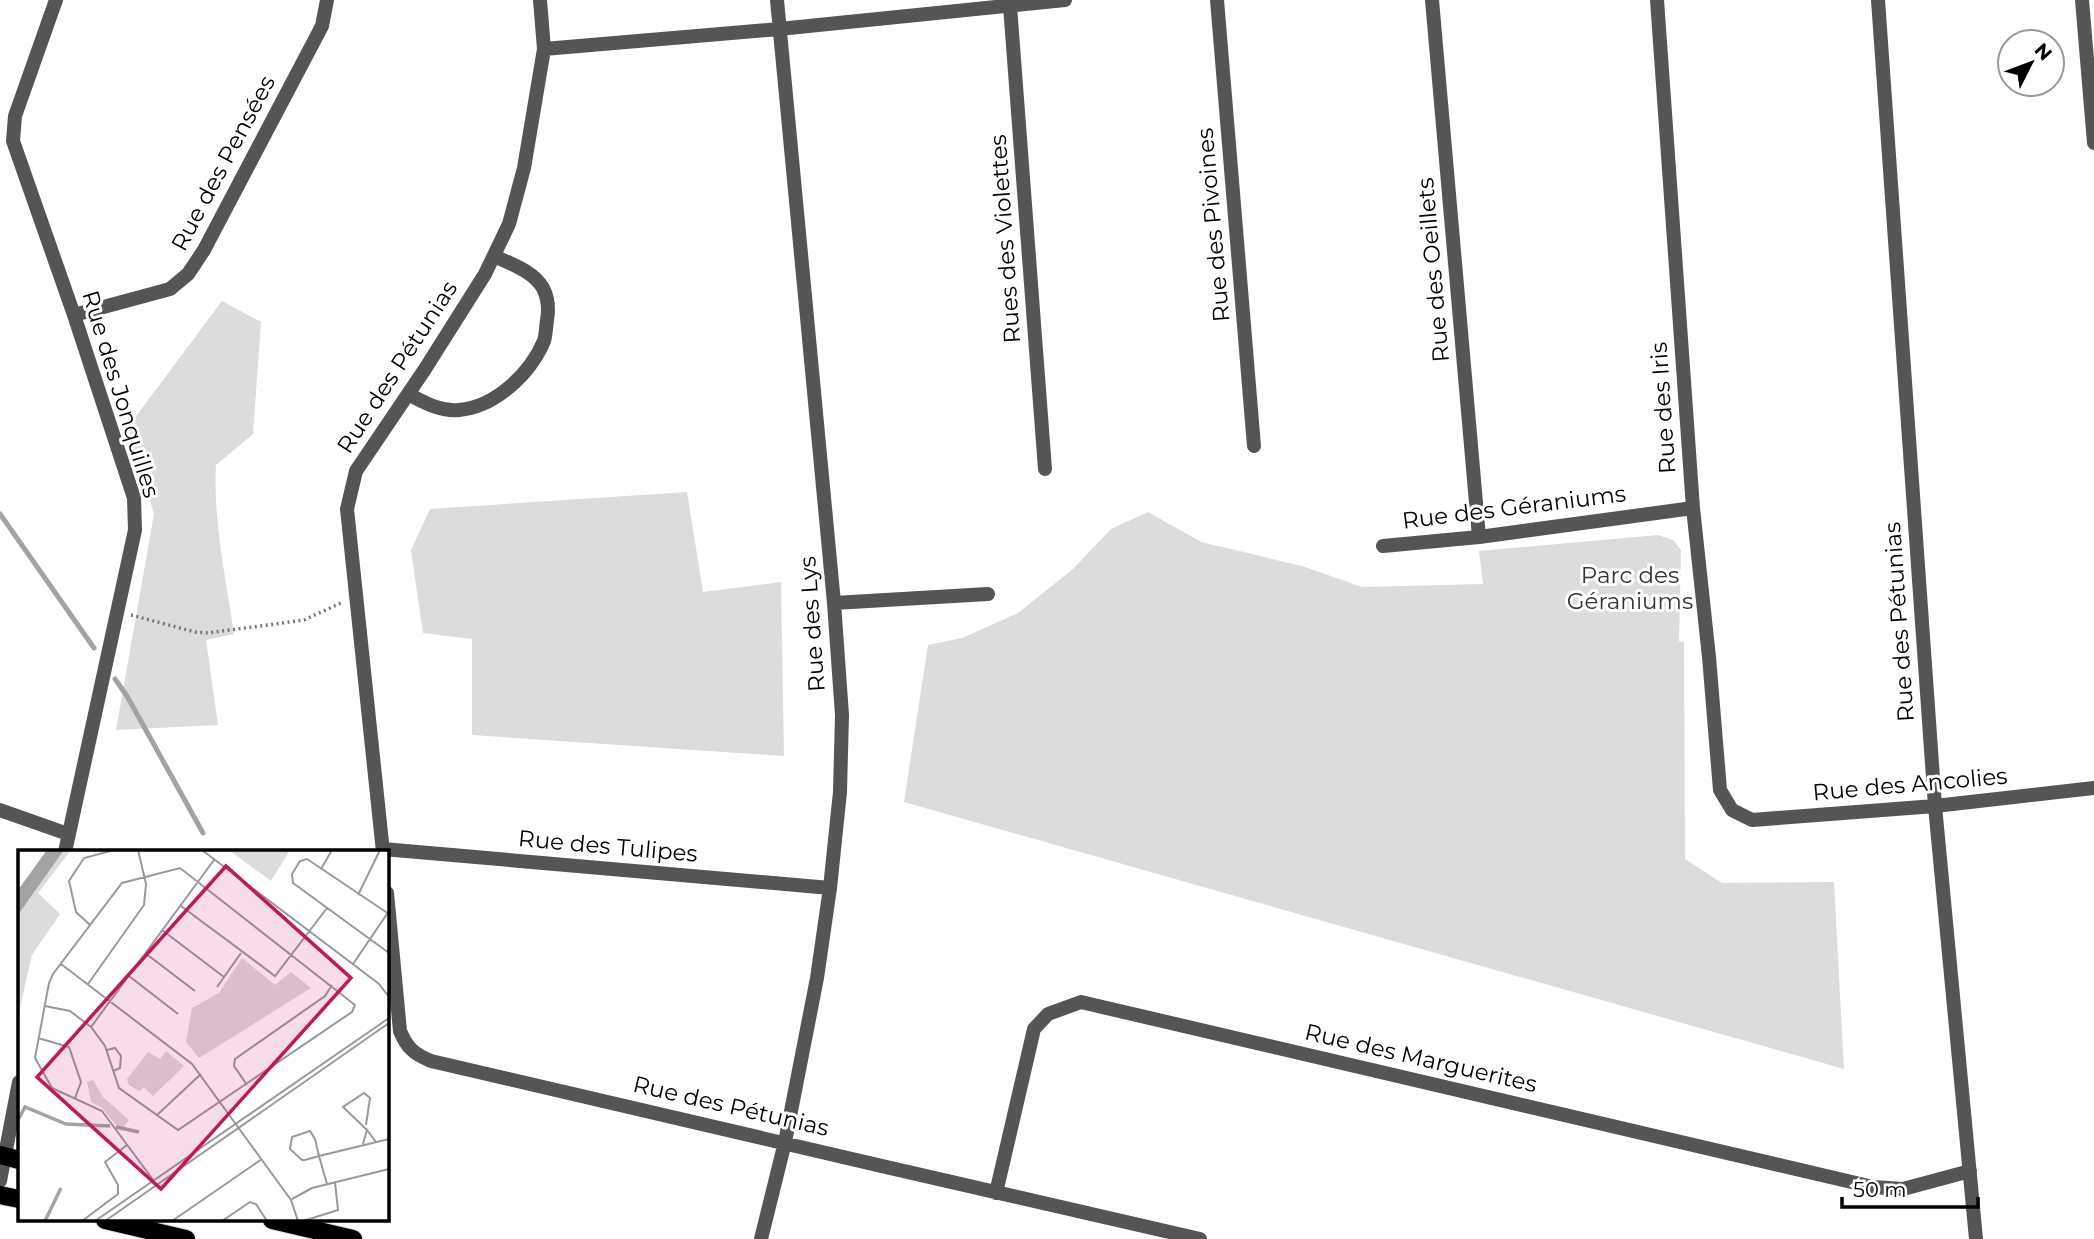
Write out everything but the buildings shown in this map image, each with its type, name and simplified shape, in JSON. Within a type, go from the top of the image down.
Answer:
[{"type":"main road","points":[[0,1195],[18,1199]]},
{"type":"main road","points":[[114,1222],[186,1239]]},
{"type":"main road","points":[[281,1222],[353,1239]]},
{"type":"street","name":"Rue des Jonquilles","points":[[56,0],[15,116],[13,141],[135,498],[135,530],[65,850]]},
{"type":"street","name":"Rue des Pensées","points":[[74,315],[170,289],[188,274],[204,250],[322,26],[327,0]]},
{"type":"street","name":"Rue des Pétunias","points":[[383,850],[347,509],[350,491],[356,471],[479,285],[509,224],[524,168],[544,50],[540,0]]},
{"type":"street","name":"Rue des Lys","points":[[761,1239],[785,1142],[817,978],[840,792],[842,715],[834,603],[777,0]]},
{"type":"street","points":[[544,50],[1065,0]]},
{"type":"street","name":"Rue des Pivoines","points":[[1217,0],[1254,446]]},
{"type":"street","name":"Rue des Oeillets","points":[[1432,0],[1479,537]]},
{"type":"street","name":"Rue des Iris","points":[[1657,0],[1693,508],[1720,790],[1732,810]]},
{"type":"street","name":"Rue des Pétunias","points":[[1878,0],[1935,806],[1976,1239]]},
{"type":"street","points":[[2082,0],[2094,142]]},
{"type":"street","name":"Rues des Violettes","points":[[1010,6],[1045,469]]},
{"type":"street","points":[[408,394],[438,408],[458,410],[485,403],[510,386],[531,363],[545,339],[549,307],[543,288],[529,273],[494,256]]},
{"type":"street","name":"Rue des Géraniums","points":[[1383,546],[1479,537],[1693,508]]},
{"type":"street","points":[[834,603],[988,594]]},
{"type":"street","name":"Rue des Ancolies","points":[[1732,810],[1752,820],[1935,806],[2094,788]]},
{"type":"street","points":[[0,810],[68,834]]},
{"type":"street","name":"Rue des Tulipes","points":[[388,850],[830,888]]},
{"type":"street","name":"Rue des Pétunias","points":[[388,903],[400,1031],[405,1044],[415,1055],[431,1061],[1200,1239]]},
{"type":"street","name":"Rue des Marguerites","points":[[996,1193],[1034,1029],[1048,1014],[1081,1002],[1874,1187],[1903,1189],[1970,1171]]},
{"type":"street","points":[[0,1181],[8,1157],[18,1089]]},
{"type":"path","points":[[116,611],[208,634],[304,620],[356,596]]},
{"type":"green space","points":[[222,301],[261,322],[253,434],[216,465],[218,529],[234,634],[206,640],[218,725],[116,730],[154,514],[128,427]]},
{"type":"green space","points":[[687,492],[703,592],[781,582],[784,756],[472,735],[472,639],[423,633],[411,550],[430,509]]},
{"type":"green space","name":"Parc des Géraniums","points":[[1148,512],[1201,542],[1302,566],[1362,587],[1483,584],[1479,551],[1658,535],[1673,540],[1681,550],[1679,641],[1684,642],[1685,859],[1722,883],[1834,882],[1844,1069],[904,802],[928,645],[962,638],[1018,613],[1073,569],[1111,529]]},
{"type":"waterway","points":[[0,514],[94,648]]},
{"type":"waterway","points":[[115,679],[203,833]]}]
